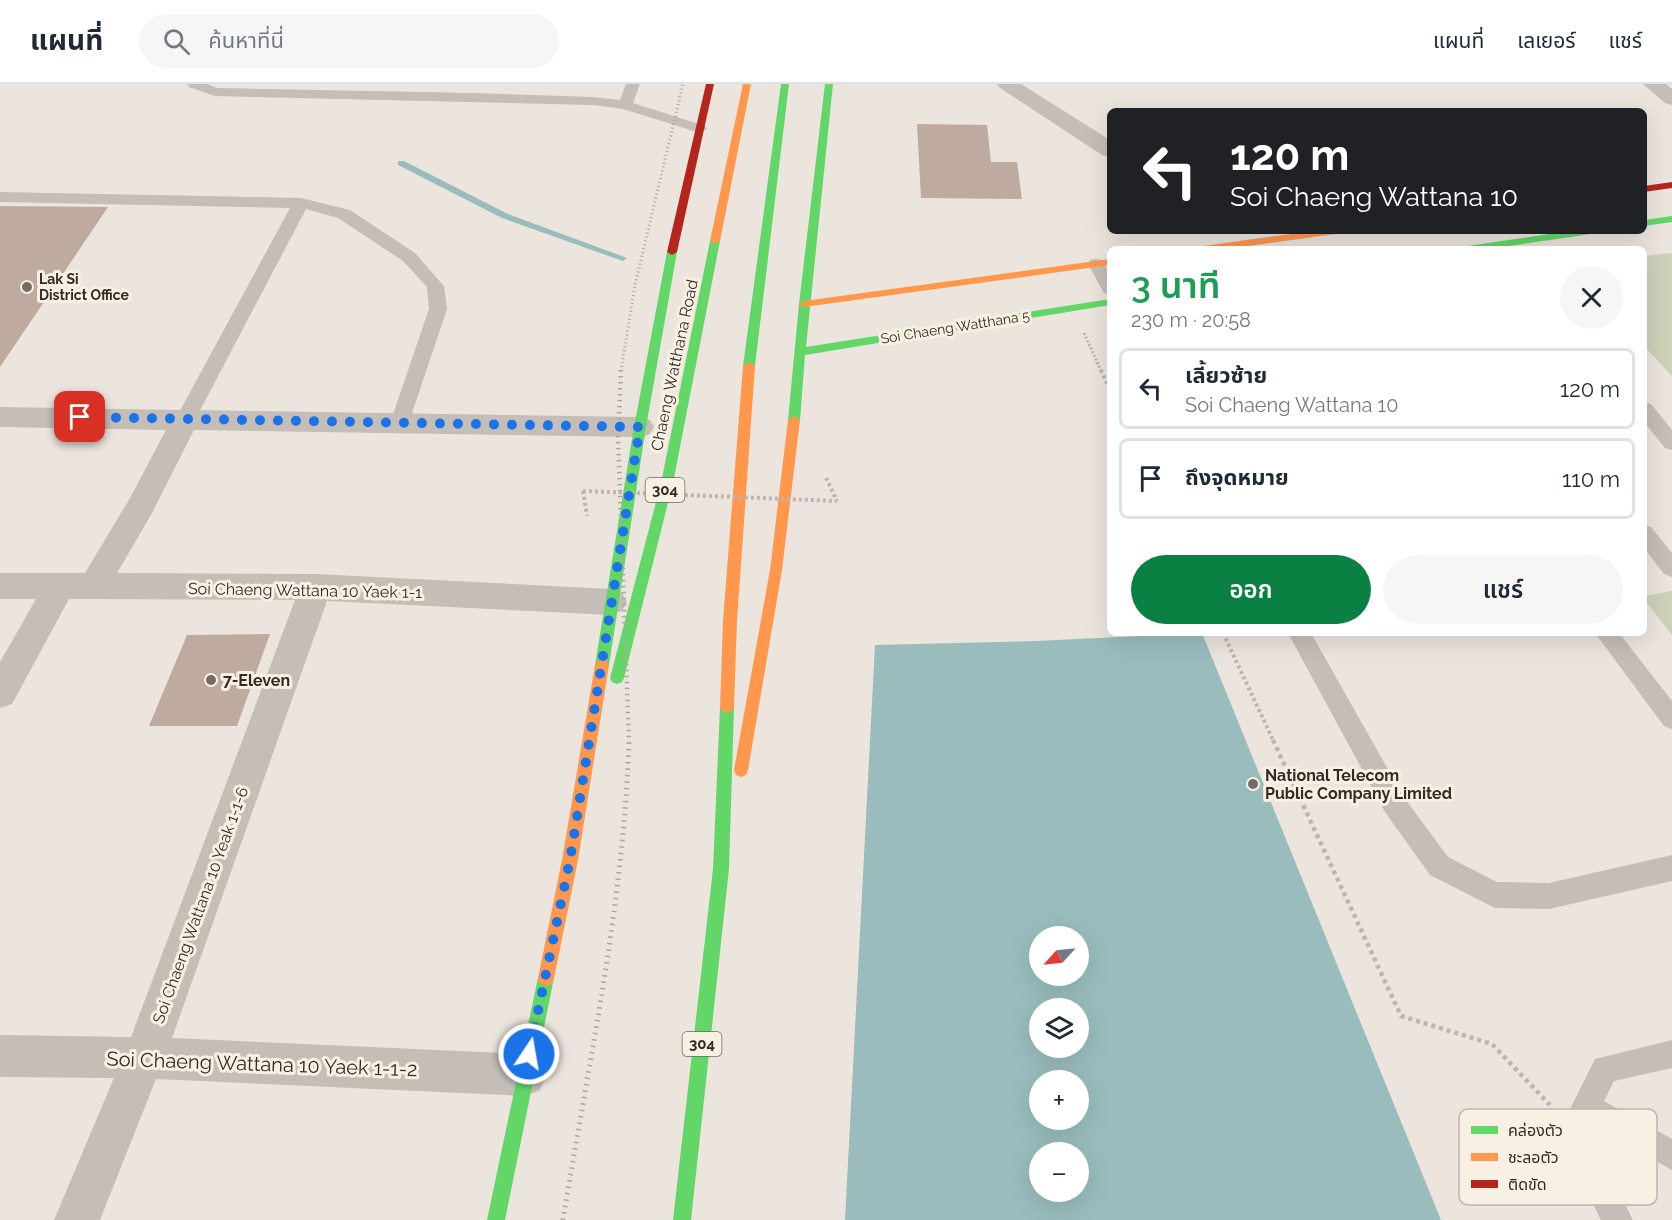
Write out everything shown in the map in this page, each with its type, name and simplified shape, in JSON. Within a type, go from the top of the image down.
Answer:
[{"type":"main road","name":"Chaeng Watthana Road","points":[[570,860],[640,427],[672,254],[710,84]]},
{"type":"main road","name":"Chaeng Watthana Road","points":[[614,690],[667,483],[747,84]]},
{"type":"main road","name":"304","points":[[682,1220],[721,868],[730,621],[746,390],[785,84]]},
{"type":"main road","points":[[721,868],[757,689],[776,570],[790,466],[804,304],[829,84]]},
{"type":"main road","points":[[1647,189],[1672,185]]},
{"type":"main road","points":[[1647,223],[1672,219]]},
{"type":"main road","points":[[1225,246],[1314,234]]},
{"type":"main road","points":[[1488,246],[1570,234]]},
{"type":"main road","points":[[804,304],[1103,263]]},
{"type":"main road","name":"Soi Chaeng Watthana 5","points":[[800,352],[1107,302]]},
{"type":"main road","name":"Chaeng Watthana Road","points":[[496,1220],[570,860],[608,713]]},
{"type":"street","points":[[1007,84],[1107,148]]},
{"type":"street","points":[[1653,84],[1672,99]]},
{"type":"street","points":[[0,417],[186,418],[640,427]]},
{"type":"street","points":[[93,587],[141,505],[186,418]]},
{"type":"street","name":"Soi Chaeng Wattana 10 Yaek 1-1","points":[[0,586],[316,587],[611,602]]},
{"type":"street","points":[[0,693],[59,586]]},
{"type":"street","name":"Soi Chaeng Wattana 10 Yeak 1-1-6","points":[[77,1220],[144,1058],[316,587]]},
{"type":"street","name":"Soi Chaeng Wattana 10 Yaek 1-1-2","points":[[0,1056],[144,1058],[525,1075]]},
{"type":"lane","points":[[194,84],[215,92],[593,101],[625,105],[700,129]]},
{"type":"lane","points":[[625,105],[633,84]]},
{"type":"lane","points":[[0,197],[301,203],[344,214],[408,257],[435,285],[438,309],[400,423]]},
{"type":"lane","points":[[186,418],[301,203]]},
{"type":"lane","points":[[1103,263],[1107,278]]},
{"type":"lane","points":[[1647,413],[1672,442]]},
{"type":"lane","points":[[1647,537],[1672,568]]},
{"type":"lane","points":[[1301,636],[1394,804],[1439,866],[1495,895],[1549,896],[1672,868]]},
{"type":"lane","points":[[1608,636],[1672,718]]},
{"type":"lane","points":[[1590,1109],[1586,1107],[1605,1069],[1672,1054]]},
{"type":"lane","points":[[1657,1147],[1672,1155]]},
{"type":"lane","points":[[1610,1205],[1618,1220]]},
{"type":"path","points":[[1072,307],[1107,383]]},
{"type":"path","points":[[587,516],[583,491],[837,501],[826,478]]},
{"type":"path","points":[[1224,636],[1401,1016],[1492,1044],[1554,1109]]},
{"type":"green space","points":[[1672,253],[1672,376],[1647,349],[1647,256]]},
{"type":"green space","points":[[1672,591],[1672,635],[1647,603],[1647,595]]},
{"type":"water","points":[[1203,636],[1441,1220],[845,1220],[875,645]]},
{"type":"building","points":[[917,124],[987,125],[991,162],[1017,162],[1022,199],[921,198]]},
{"type":"building","name":"Lak Si District Office","points":[[0,206],[108,207],[0,367]]},
{"type":"building","name":"7-Eleven","points":[[270,634],[237,726],[149,726],[187,635]]},
{"type":"waterway","points":[[401,163],[505,216],[623,258]]},
{"type":"railway","points":[[621,371],[635,285],[683,84]]},
{"type":"railway","points":[[621,370],[618,437],[629,741]]},
{"type":"railway","points":[[563,1220],[613,921],[626,800],[629,741]]},
{"type":"traffic: fast","points":[[749,366],[785,84]]},
{"type":"traffic: fast","points":[[794,420],[804,304],[829,84]]},
{"type":"traffic: fast","points":[[1647,223],[1672,219]]},
{"type":"traffic: fast","points":[[1488,246],[1570,234]]},
{"type":"traffic: fast","points":[[617,678],[667,483],[715,241]]},
{"type":"traffic: fast","points":[[602,665],[640,427],[672,252]]},
{"type":"traffic: fast","points":[[800,352],[1107,302]]},
{"type":"traffic: fast","points":[[682,1220],[721,869],[727,707]]},
{"type":"traffic: fast","points":[[496,1220],[546,978]]},
{"type":"traffic: slow","points":[[715,241],[747,84]]},
{"type":"traffic: slow","points":[[1225,246],[1314,234]]},
{"type":"traffic: slow","points":[[804,304],[1107,262]]},
{"type":"traffic: slow","points":[[727,707],[730,621],[749,366]]},
{"type":"traffic: slow","points":[[741,770],[776,570],[794,420]]},
{"type":"traffic: slow","points":[[546,978],[570,860],[602,665]]},
{"type":"traffic: jam","points":[[672,252],[710,84]]},
{"type":"traffic: jam","points":[[1647,189],[1672,185]]},
{"type":"place","name":"Lak Si District Office","points":[[27,287]]},
{"type":"place","name":"7-Eleven","points":[[211,680]]},
{"type":"place","name":"National Telecom Public Company Limited","points":[[1253,784]]},
{"type":"route","points":[[80,417],[640,427],[570,860],[529,1054]]}]
